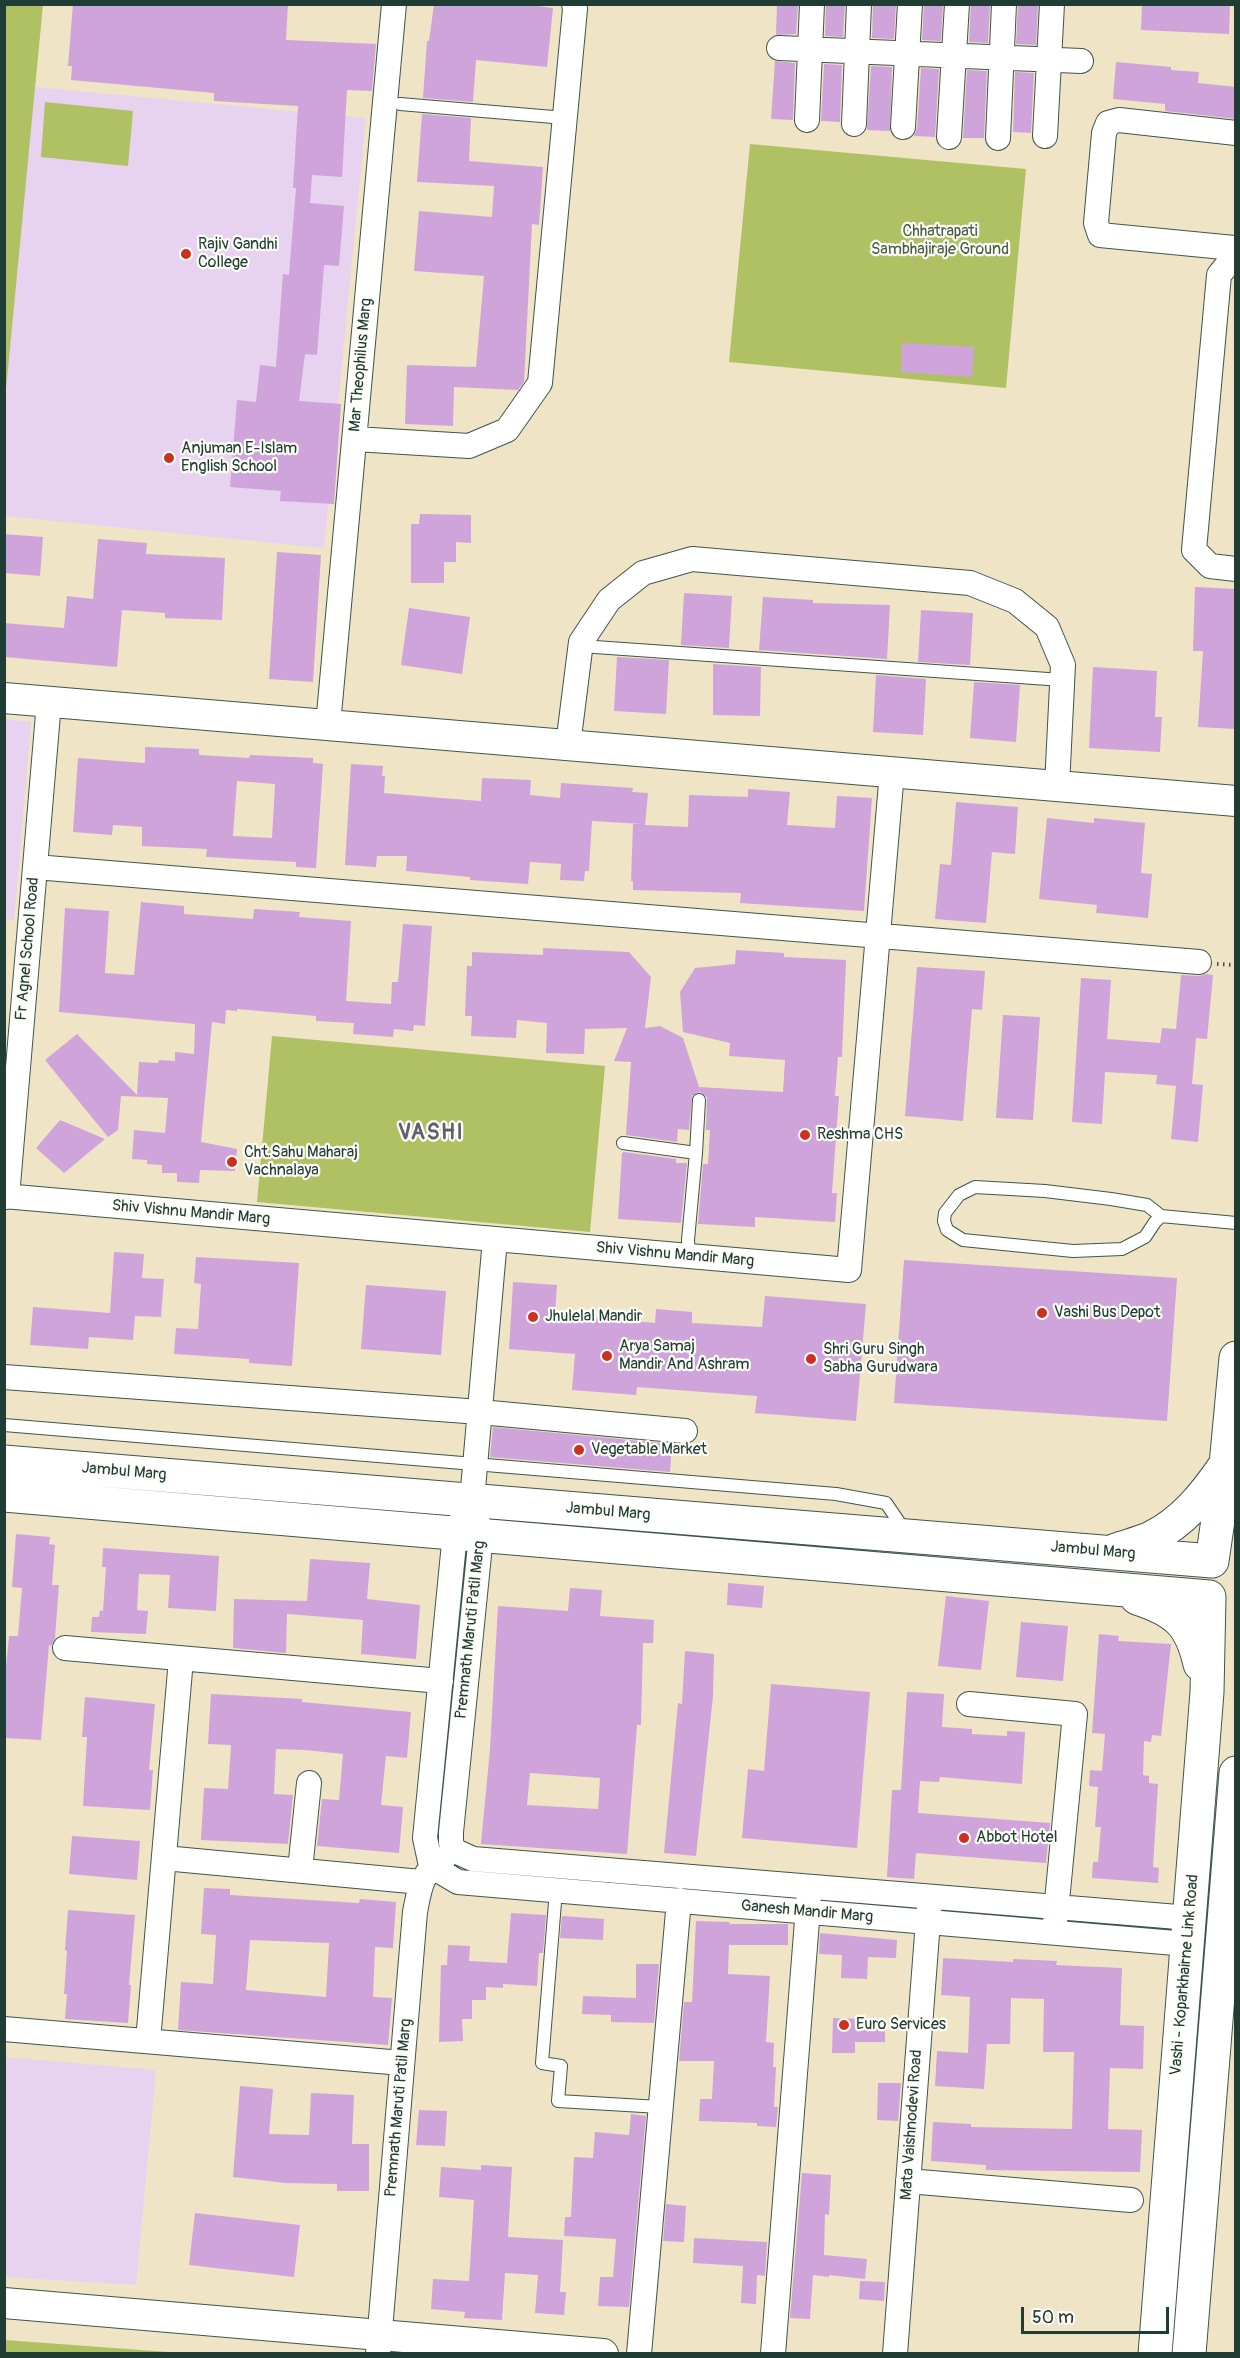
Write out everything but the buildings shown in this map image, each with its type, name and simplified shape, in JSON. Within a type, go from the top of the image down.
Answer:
[{"type":"main road","points":[[1224,1556],[1226,1465],[1236,1358]]},
{"type":"main road","name":"Jambul Marg","points":[[4,1462],[1108,1552],[1224,1556]]},
{"type":"main road","points":[[1108,1552],[1151,1538],[1177,1521],[1201,1500],[1226,1465]]},
{"type":"main road","name":"Jambul Marg","points":[[4,1495],[1105,1588],[1222,1604]]},
{"type":"main road","name":"Vashi - Koparkhairne Link Road","points":[[1155,2354],[1207,1692],[1222,1604],[1204,1578],[1224,1556]]},
{"type":"main road","points":[[1105,1588],[1155,1604],[1171,1612],[1186,1625],[1196,1644],[1207,1692]]},
{"type":"main road","name":"Vashi - Koparkhairne Link Road","points":[[1189,2354],[1229,1933],[1236,1773]]},
{"type":"street","name":"Mar Theophilus Marg","points":[[328,725],[394,4]]},
{"type":"street","points":[[355,439],[469,446],[507,430],[540,383],[575,9],[573,4]]},
{"type":"street","points":[[807,120],[812,4]]},
{"type":"street","points":[[854,124],[859,4]]},
{"type":"street","points":[[903,127],[909,4]]},
{"type":"street","points":[[949,137],[957,4]]},
{"type":"street","points":[[998,138],[1004,4]]},
{"type":"street","points":[[1045,136],[1052,4]]},
{"type":"street","points":[[779,48],[1081,62]]},
{"type":"street","points":[[1236,133],[1119,120],[1108,123],[1104,133],[1096,223],[1100,235],[1234,249],[1219,275],[1194,550],[1210,566],[1236,569]]},
{"type":"street","points":[[568,745],[581,642],[609,600],[643,573],[692,559],[970,583],[1015,601],[1047,627],[1063,665],[1057,786]]},
{"type":"street","points":[[4,698],[1236,801]]},
{"type":"street","name":"Fr Agnel School Road","points":[[6,1196],[49,702]]},
{"type":"street","name":"Shiv Vishnu Mandir Marg","points":[[6,1196],[849,1270],[892,772]]},
{"type":"street","points":[[35,867],[1199,962]]},
{"type":"street","points":[[471,1500],[495,1239]]},
{"type":"street","points":[[4,1377],[480,1412],[685,1431]]},
{"type":"street","name":"Premnath Maruti Patil Marg","points":[[455,1851],[451,1843],[451,1832],[471,1500]]},
{"type":"street","name":"Premnath Maruti Patil Marg","points":[[379,2344],[415,1912],[426,1874],[425,1838],[441,1681],[468,1534]]},
{"type":"street","points":[[65,1648],[441,1681]]},
{"type":"street","points":[[148,2041],[181,1659]]},
{"type":"street","points":[[969,1704],[1075,1714],[1054,1933]]},
{"type":"street","points":[[300,1870],[309,1783]]},
{"type":"street","points":[[164,1858],[300,1870],[426,1874],[455,1851]]},
{"type":"street","name":"Ganesh Mandir Marg","points":[[455,1851],[473,1859],[1057,1907],[1188,1931]]},
{"type":"street","name":"Ganesh Mandir Marg","points":[[426,1874],[458,1882],[1054,1933],[1188,1931]]},
{"type":"street","points":[[706,1903],[708,1878]]},
{"type":"street","points":[[773,2354],[810,1887]]},
{"type":"street","name":"Mata Vaishnodevi Road","points":[[895,2354],[930,1896]]},
{"type":"street","points":[[639,2354],[679,1900]]},
{"type":"street","points":[[4,2029],[402,2062]]},
{"type":"street","points":[[908,2181],[1131,2200]]},
{"type":"street","points":[[4,2303],[379,2344],[603,2354]]},
{"type":"lane","points":[[400,104],[565,118]]},
{"type":"lane","points":[[581,646],[1062,680]]},
{"type":"lane","points":[[689,1256],[688,1240],[699,1100]]},
{"type":"lane","points":[[622,1143],[696,1153]]},
{"type":"lane","points":[[1161,1216],[1145,1237],[1122,1249],[1074,1251],[963,1240],[947,1230],[944,1221],[945,1213],[959,1195],[975,1187],[1045,1191],[1111,1199],[1147,1205],[1161,1216],[1236,1223]]},
{"type":"lane","points":[[4,1425],[836,1494],[886,1503],[908,1536]]},
{"type":"lane","points":[[556,1890],[542,2063],[561,2066],[558,2101],[660,2107]]},
{"type":"shaded area","points":[[35,87],[366,118],[324,548],[5,516],[5,400]]},
{"type":"shaded area","points":[[5,719],[31,722],[14,920],[4,919]]},
{"type":"shaded area","points":[[4,2057],[156,2070],[136,2285],[5,2277]]},
{"type":"green space","points":[[4,5],[43,5],[5,400]]},
{"type":"green space","points":[[45,102],[133,111],[128,166],[41,157]]},
{"type":"green space","name":"Chhatrapati Sambhajiraje Ground","points":[[750,144],[1026,169],[1006,388],[729,362]]},
{"type":"green space","points":[[272,1036],[605,1066],[590,1232],[257,1202]]},
{"type":"green space","points":[[5,2340],[182,2353],[5,2353]]},
{"type":"place","name":"Rajiv Gandhi College","points":[[186,254]]},
{"type":"place","name":"Anjuman E-Islam English School","points":[[169,458]]},
{"type":"place","name":"Reshma CHS","points":[[805,1135]]},
{"type":"place","name":"Cht.Sahu Maharaj Vachnalaya","points":[[232,1162]]},
{"type":"place","name":"Vashi Bus Depot","points":[[1042,1313]]},
{"type":"place","name":"Jhulelal Mandir","points":[[533,1317]]},
{"type":"place","name":"Arya Samaj Mandir And Ashram","points":[[607,1356]]},
{"type":"place","name":"Shri Guru Singh Sabha Gurudwara","points":[[811,1359]]},
{"type":"place","name":"Vegetable Market","points":[[579,1450]]},
{"type":"place","name":"Abbot Hotel","points":[[964,1838]]},
{"type":"place","name":"Euro Services","points":[[844,2025]]},
{"type":"district","name":"VASHI","points":[[431,1133]]}]
